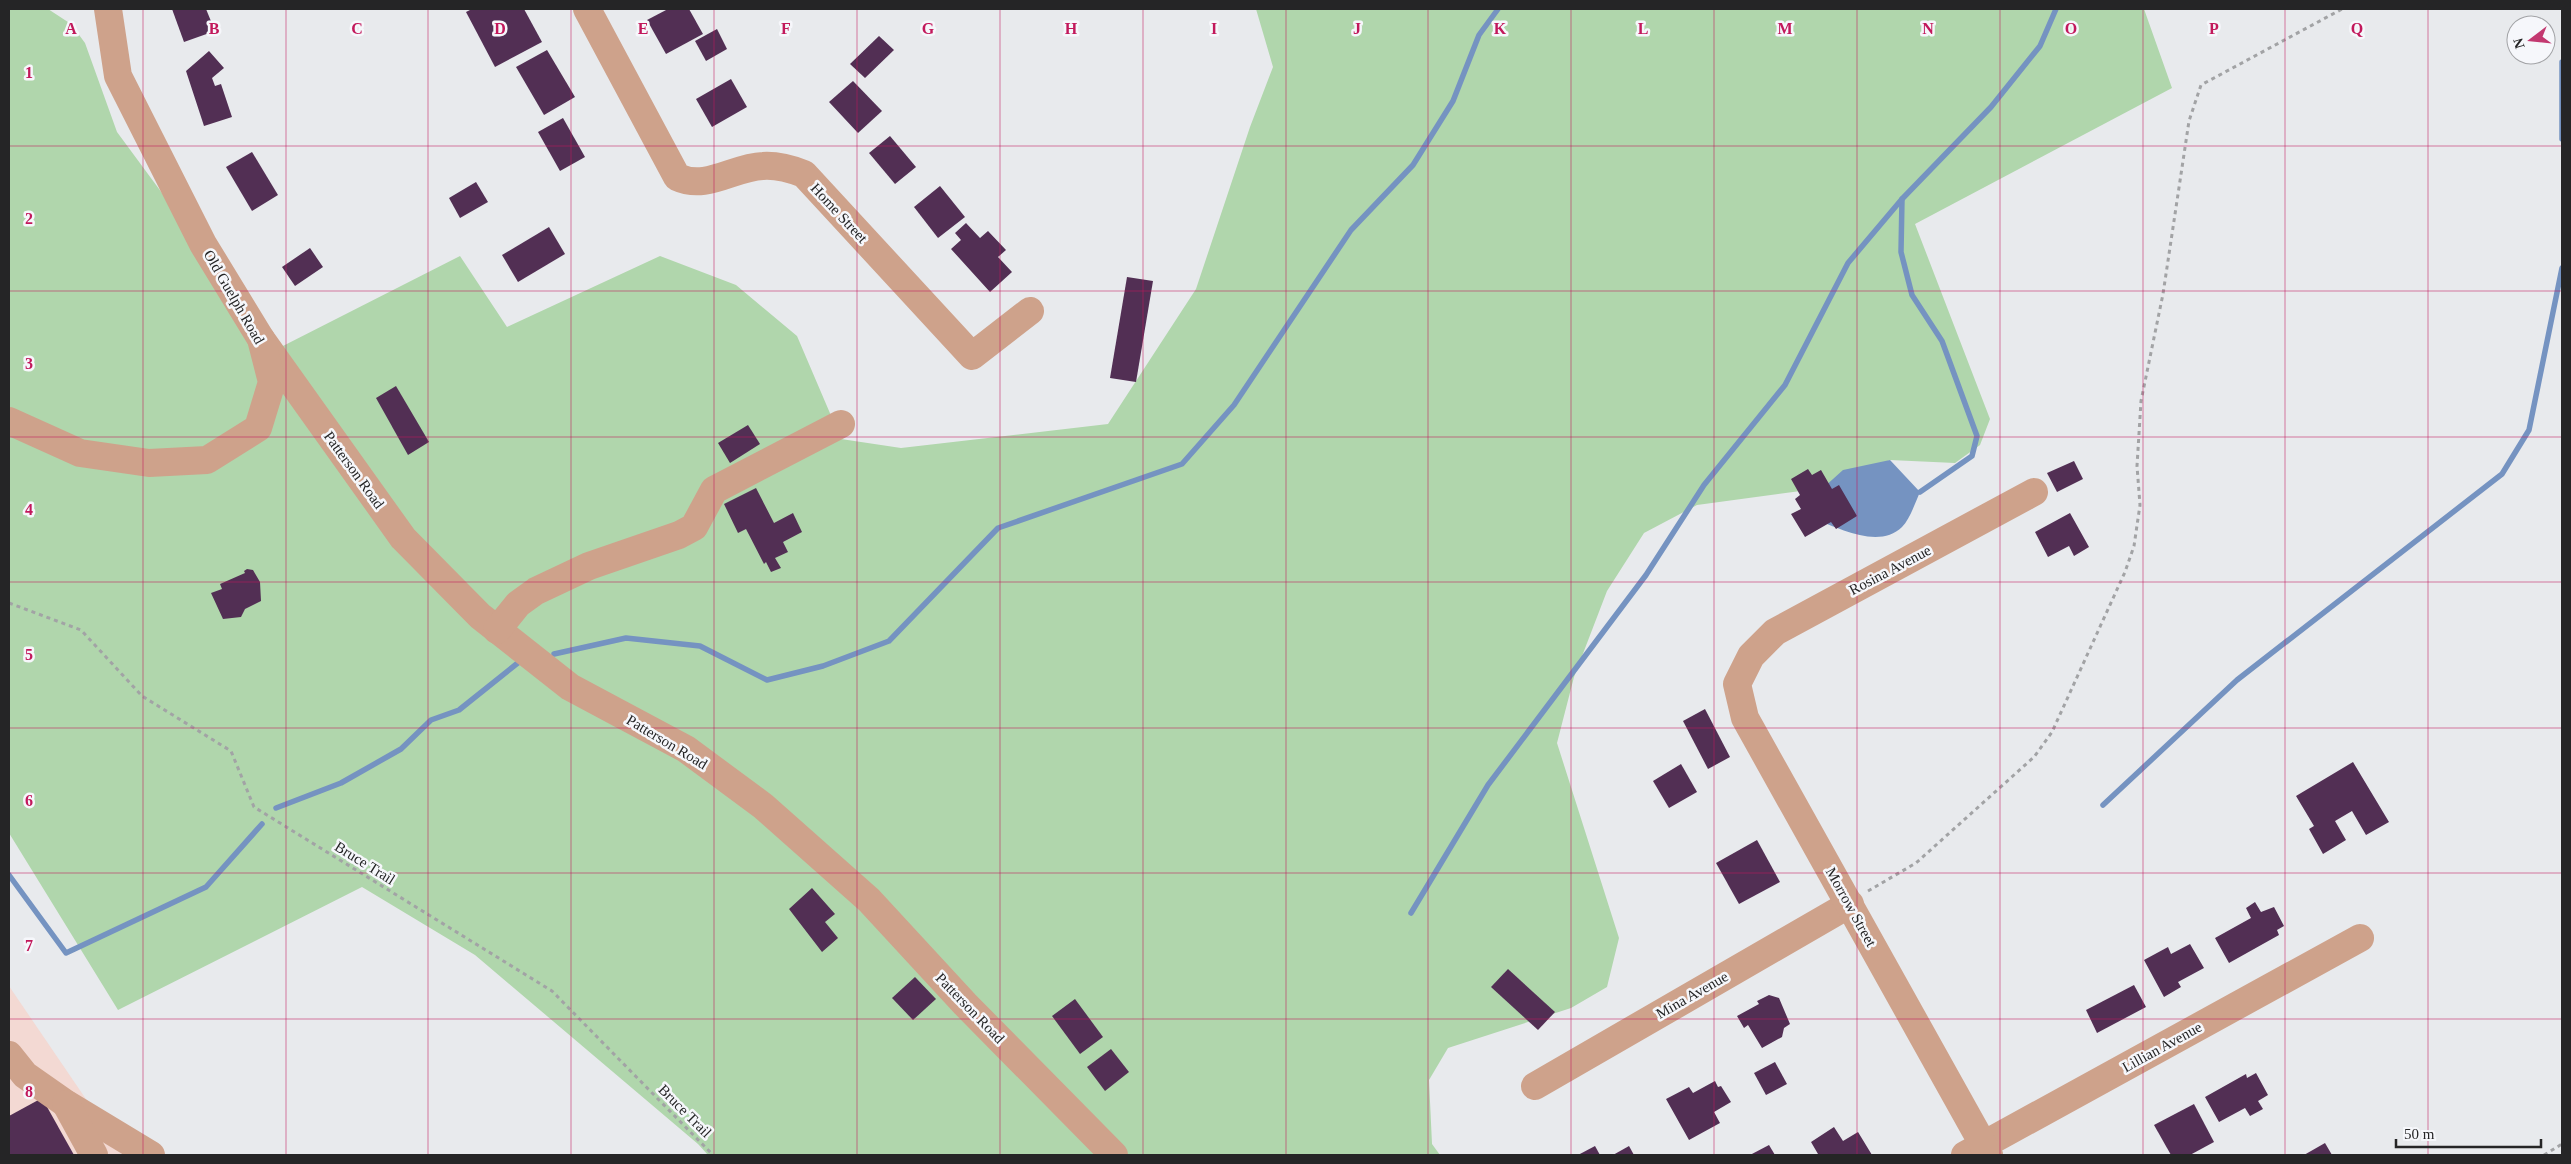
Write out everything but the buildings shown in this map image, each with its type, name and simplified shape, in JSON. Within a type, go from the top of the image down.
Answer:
[{"type":"street","name":"Old Guelph Road","points":[[9,421],[80,453],[149,462],[207,460],[258,428],[272,382],[261,339],[203,244],[118,76],[108,9]]},
{"type":"street","name":"Home Street","points":[[587,9],[677,177],[688,182],[708,181],[762,166],[785,167],[804,174],[972,356],[1030,311]]},
{"type":"street","name":"Patterson Road","points":[[261,339],[403,538],[480,616],[570,686],[686,749],[763,806],[869,900],[965,1004],[1114,1155]]},
{"type":"street","points":[[497,630],[518,604],[536,591],[589,566],[679,535],[694,527],[714,490],[841,424]]},
{"type":"street","name":"Rosina Avenue","points":[[1751,656],[1775,632],[2034,492]]},
{"type":"street","name":"Morrow Street","points":[[1751,656],[1737,684],[1745,718],[1850,904],[1979,1152]]},
{"type":"street","name":"Mina Avenue","points":[[1536,1086],[1850,904]]},
{"type":"street","name":"Lillian Avenue","points":[[1979,1152],[2360,938]]},
{"type":"street","points":[[9,1055],[25,1075],[65,1103],[151,1155]]},
{"type":"street","points":[[65,1103],[94,1155]]},
{"type":"path","points":[[1850,904],[1916,863],[2034,756],[2052,732],[2125,572],[2134,546],[2140,505],[2137,466],[2140,401],[2164,294],[2189,121],[2201,85],[2342,9]]},
{"type":"path","name":"Bruce Trail","points":[[9,603],[81,630],[142,696],[231,751],[254,807],[552,991],[713,1155]]},
{"type":"path","points":[[2544,1155],[2562,1144]]},
{"type":"shaded area","points":[[9,986],[124,1155],[9,1155]]},
{"type":"green space","points":[[9,9],[48,9],[71,24],[85,43],[117,132],[277,349],[460,256],[507,327],[660,256],[736,285],[797,336],[841,439],[901,448],[1108,424],[1196,289],[1250,127],[1273,67],[1256,9],[2144,9],[2172,88],[1915,224],[1990,419],[1980,445],[1955,463],[1890,460],[1823,488],[1697,505],[1644,533],[1607,591],[1574,677],[1557,743],[1619,938],[1607,987],[1571,1008],[1448,1048],[1429,1080],[1432,1144],[1440,1155],[708,1155],[698,1144],[475,955],[362,887],[118,1010],[9,833]]},
{"type":"water","points":[[1890,460],[1920,492],[1910,515],[1902,527],[1893,533],[1871,537],[1848,532],[1816,519],[1823,488],[1843,470]]},
{"type":"waterway","points":[[554,654],[626,638],[700,646],[767,680],[823,666],[889,641],[998,528],[1182,464],[1234,405],[1351,230],[1413,165],[1453,101],[1479,35],[1498,9]]},
{"type":"waterway","points":[[1411,913],[1488,785],[1646,575],[1704,485],[1785,385],[1848,263],[1902,199],[1991,107],[2040,46],[2056,9]]},
{"type":"waterway","points":[[2562,62],[2562,139]]},
{"type":"waterway","points":[[1902,199],[1901,252],[1912,295],[1942,341],[1977,436],[1972,456],[1920,492]]},
{"type":"waterway","points":[[2103,805],[2237,680],[2502,474],[2529,430],[2562,268]]},
{"type":"waterway","points":[[276,808],[341,783],[401,749],[431,720],[459,710],[519,662]]},
{"type":"waterway","points":[[9,875],[66,953],[206,887],[262,824]]}]
